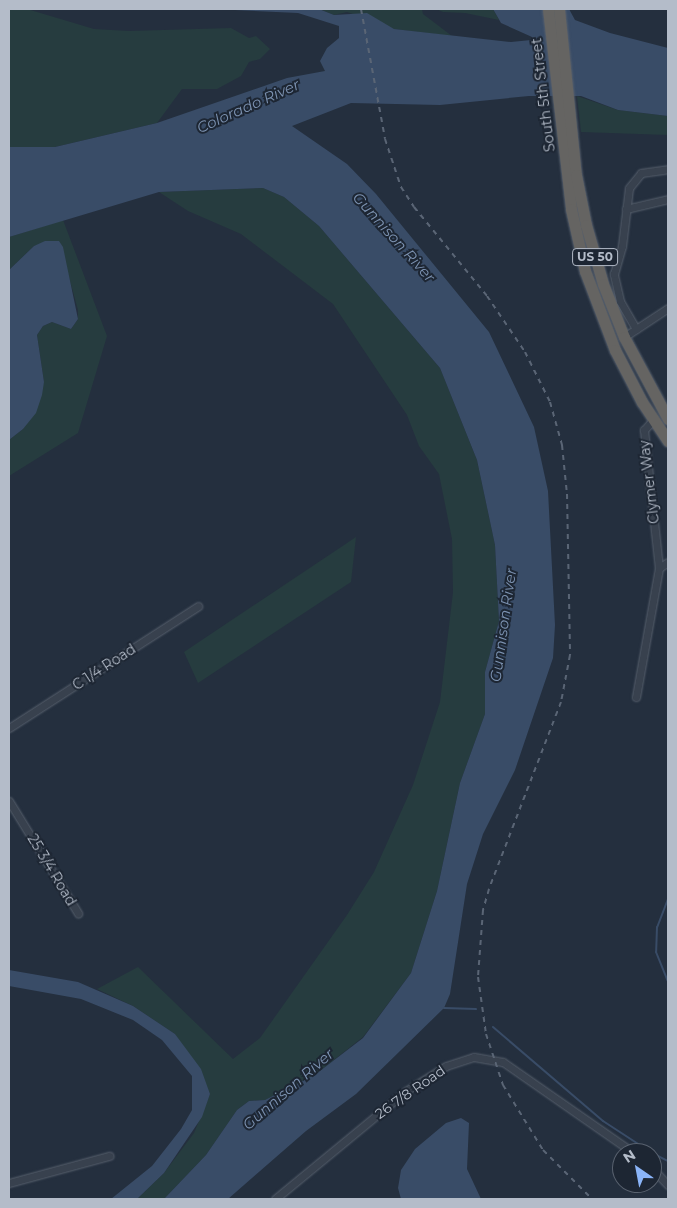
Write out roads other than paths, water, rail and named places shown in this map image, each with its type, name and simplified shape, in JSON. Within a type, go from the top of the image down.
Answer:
[{"type":"highway","name":"South 5th Street","points":[[548,9],[572,176]]},
{"type":"highway","name":"South 5th Street","points":[[559,9],[566,130]]},
{"type":"highway","name":"US 50","points":[[572,176],[571,210],[585,271],[615,350],[654,419],[667,438]]},
{"type":"highway","name":"US 50","points":[[572,176],[596,260],[624,337],[668,419]]},
{"type":"highway","points":[[571,210],[580,226],[610,325],[624,337]]},
{"type":"highway","points":[[615,350],[625,355],[662,422],[668,424]]},
{"type":"street","points":[[636,329],[620,301],[614,274],[622,246],[629,188],[641,173],[668,169]]},
{"type":"street","points":[[626,208],[668,199]]},
{"type":"street","points":[[624,337],[668,308]]},
{"type":"street","name":"Clymer Way","points":[[636,698],[659,568],[644,430],[654,419]]},
{"type":"street","points":[[659,568],[668,562]]},
{"type":"street","name":"C 1/4 Road","points":[[9,728],[198,606]]},
{"type":"street","name":"25 3/4 Road","points":[[9,801],[78,913]]},
{"type":"street","name":"26 7/8 Road","points":[[275,1199],[406,1091],[446,1066],[474,1057],[503,1062],[620,1143]]},
{"type":"street","points":[[9,1183],[109,1156]]},
{"type":"water","points":[[213,9],[319,9],[334,15],[367,13],[394,29],[511,42],[531,40],[532,37],[501,23],[493,9],[569,9],[575,20],[610,33],[668,48],[668,116],[618,110],[581,96],[529,96],[440,105],[351,103],[292,126],[347,164],[376,194],[489,332],[534,427],[548,491],[555,625],[553,658],[515,770],[483,834],[467,884],[450,994],[444,1008],[356,1094],[306,1131],[228,1199],[164,1199],[206,1155],[237,1110],[249,1101],[265,1100],[316,1074],[363,1038],[411,973],[437,891],[460,783],[485,714],[485,672],[499,621],[495,545],[477,460],[440,368],[319,226],[284,197],[263,188],[159,192],[9,237],[9,147],[55,147],[157,123],[287,78],[325,71],[320,61],[327,48],[339,38],[339,26],[298,13]]},
{"type":"water","points":[[45,241],[59,241],[63,247],[78,319],[71,329],[52,322],[43,326],[37,335],[44,382],[42,395],[36,413],[23,429],[9,440],[9,270],[34,246]]},
{"type":"water","points":[[9,970],[78,982],[133,1006],[175,1034],[201,1069],[210,1094],[202,1117],[164,1173],[137,1199],[111,1199],[152,1166],[181,1129],[192,1110],[192,1076],[162,1040],[133,1020],[81,999],[9,986]]},
{"type":"water","points":[[461,1118],[469,1123],[467,1169],[481,1199],[401,1199],[398,1188],[401,1170],[415,1149],[446,1123]]},
{"type":"waterway","points":[[668,899],[657,927],[656,952],[668,981]]},
{"type":"waterway","points":[[444,1008],[476,1009]]},
{"type":"waterway","points":[[493,1027],[603,1121],[637,1143]]},
{"type":"waterway","points":[[662,1158],[668,1161]]},
{"type":"railway","points":[[361,9],[385,139],[401,187],[414,207],[487,296],[525,352],[550,402],[562,445],[567,494],[570,655],[561,702],[489,889],[483,910],[478,977],[486,1034],[503,1085],[543,1150],[592,1199]]},
{"type":"water label","name":"Colorado River","points":[[248,106]]},
{"type":"water label","name":"Gunnison River","points":[[394,237]]},
{"type":"water label","name":"Gunnison River","points":[[503,625]]},
{"type":"water label","name":"Gunnison River","points":[[288,1089]]}]
